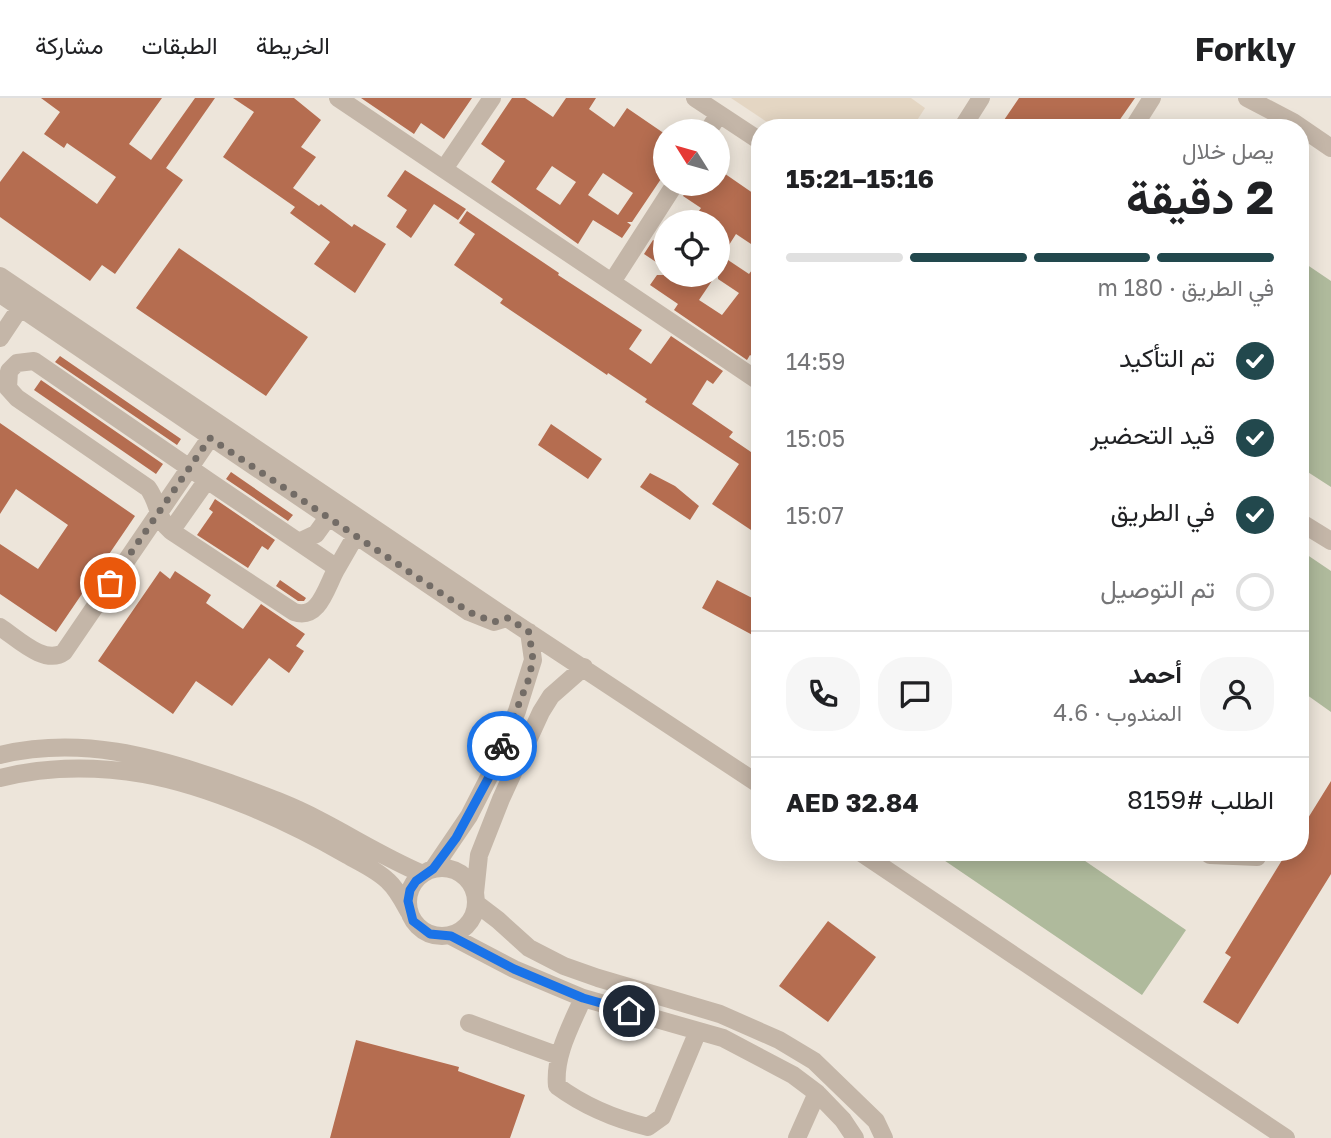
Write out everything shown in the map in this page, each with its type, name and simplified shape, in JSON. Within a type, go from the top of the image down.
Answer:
[{"type":"street","points":[[338,98],[751,376]]},
{"type":"street","points":[[444,169],[492,98]]},
{"type":"street","points":[[695,98],[751,135]]},
{"type":"street","points":[[970,119],[981,98]]},
{"type":"street","points":[[1139,119],[1152,98]]},
{"type":"street","points":[[1247,98],[1287,119]]},
{"type":"street","points":[[716,119],[719,114]]},
{"type":"street","points":[[1309,133],[1331,148]]},
{"type":"street","points":[[612,282],[667,196]]},
{"type":"street","points":[[0,276],[333,510],[508,618],[751,779]]},
{"type":"street","points":[[0,294],[210,438],[333,510]]},
{"type":"street","points":[[0,338],[20,308]]},
{"type":"street","points":[[337,568],[34,361],[17,363],[9,371],[7,382],[11,393],[142,483],[153,495],[164,525],[299,614],[315,609],[360,528]]},
{"type":"street","points":[[0,627],[46,656],[61,655],[210,438]]},
{"type":"street","points":[[172,531],[207,480]]},
{"type":"street","points":[[299,542],[316,534],[333,510]]},
{"type":"street","points":[[1309,528],[1331,541]]},
{"type":"street","points":[[409,912],[410,890],[428,872],[469,816],[489,777],[517,711],[533,660],[529,632]]},
{"type":"street","points":[[451,936],[469,924],[476,898],[479,855],[541,712],[551,696],[584,667]]},
{"type":"street","points":[[0,755],[44,747],[92,748],[155,759],[267,797],[317,819],[397,863],[428,872],[444,868],[454,870],[471,883],[476,898],[529,948],[564,966],[598,978],[720,1014],[779,1040],[814,1061],[876,1121],[884,1138]]},
{"type":"street","points":[[0,778],[68,768],[141,774],[174,780],[316,836],[386,879],[396,889],[413,921],[421,929],[430,934],[451,936],[514,969],[583,998],[723,1038],[793,1075],[817,1093],[843,1120],[855,1138]]},
{"type":"street","points":[[873,861],[1286,1138]]},
{"type":"street","points":[[583,998],[559,1056],[555,1073],[557,1087],[574,1099],[630,1123],[648,1127],[662,1117],[698,1031]]},
{"type":"street","points":[[469,1023],[559,1056]]},
{"type":"street","points":[[797,1138],[817,1093]]},
{"type":"green space","points":[[1309,266],[1331,281],[1331,487],[1309,473]]},
{"type":"green space","points":[[1309,556],[1331,571],[1331,712],[1309,696]]},
{"type":"green space","points":[[945,861],[1085,861],[1186,930],[1142,995]]},
{"type":"shaded area","points":[[731,98],[911,98],[925,108],[918,119],[762,119]]},
{"type":"building","points":[[41,98],[162,98],[129,144],[151,160],[195,98],[215,98],[166,168],[183,180],[115,274],[102,265],[90,281],[0,217],[0,182],[23,151],[97,204],[116,177],[67,143],[64,148],[44,134],[60,112]]},
{"type":"building","points":[[233,98],[294,98],[321,120],[301,147],[316,157],[293,188],[352,227],[354,224],[386,244],[355,293],[314,264],[330,242],[290,213],[295,207],[223,157],[254,112]]},
{"type":"building","points":[[361,98],[472,98],[444,139],[421,123],[414,134]]},
{"type":"building","points":[[512,98],[525,98],[553,117],[566,98],[596,98],[589,109],[614,127],[627,108],[653,126],[653,191],[632,222],[627,222],[631,225],[622,238],[593,220],[578,244],[491,182],[505,161],[481,144]],"holes":[[[552,166],[576,182],[560,205],[536,189]],[[603,173],[633,193],[618,215],[588,195]]]},
{"type":"building","points":[[1019,98],[1135,98],[1120,119],[1005,119]]},
{"type":"building","points":[[405,170],[466,209],[458,220],[434,204],[411,238],[396,227],[407,210],[387,196]]},
{"type":"building","points":[[730,177],[751,192],[751,244],[736,234],[730,243],[730,210],[700,210],[701,208],[683,196],[730,196]]},
{"type":"building","points":[[467,211],[642,330],[629,349],[651,364],[671,336],[723,371],[713,384],[707,380],[692,404],[733,432],[729,437],[751,452],[751,530],[712,504],[739,464],[645,402],[647,399],[500,303],[503,299],[454,265],[475,234],[459,223]]},
{"type":"building","points":[[653,240],[653,260],[644,254]]},
{"type":"building","points":[[179,248],[308,337],[266,396],[136,308]]},
{"type":"building","points":[[730,261],[749,274],[751,271],[751,356],[747,360],[674,310],[678,304],[650,285],[653,281],[653,287],[708,287],[699,300],[722,315],[739,293],[730,287]]},
{"type":"building","points":[[60,356],[181,439],[177,445],[55,362]]},
{"type":"building","points":[[41,380],[163,464],[156,474],[34,390]]},
{"type":"building","points":[[0,423],[135,516],[56,632],[0,594],[0,544],[38,569],[68,525],[16,489],[0,514]]},
{"type":"building","points":[[551,424],[602,459],[588,479],[538,445]]},
{"type":"building","points":[[231,472],[293,515],[288,521],[226,479]]},
{"type":"building","points":[[650,473],[675,486],[699,506],[690,520],[640,487]]},
{"type":"building","points":[[215,499],[275,540],[268,550],[262,546],[248,568],[197,535],[213,512],[209,509]]},
{"type":"building","points":[[160,571],[170,579],[175,571],[211,595],[206,603],[243,629],[261,604],[305,634],[296,646],[304,651],[289,673],[269,658],[232,706],[196,681],[173,714],[98,661]]},
{"type":"building","points":[[280,580],[306,598],[304,601],[298,601],[276,586]]},
{"type":"building","points":[[717,580],[751,597],[751,634],[702,608]]},
{"type":"building","points":[[1331,781],[1331,874],[1238,1024],[1203,1002],[1231,957],[1225,953],[1281,861],[1309,861],[1309,816]]},
{"type":"building","points":[[828,921],[876,957],[828,1022],[779,986]]},
{"type":"building","points":[[356,1040],[459,1067],[458,1071],[525,1095],[510,1138],[330,1138]]},
{"type":"way so far","points":[[110,583],[210,438],[477,617],[494,622],[508,618],[529,632],[533,660],[528,681],[502,746]]},
{"type":"route","points":[[502,746],[489,777],[456,838],[433,869],[416,881],[410,890],[409,912],[413,921],[430,934],[451,936],[514,969],[583,998],[629,1011]]}]
